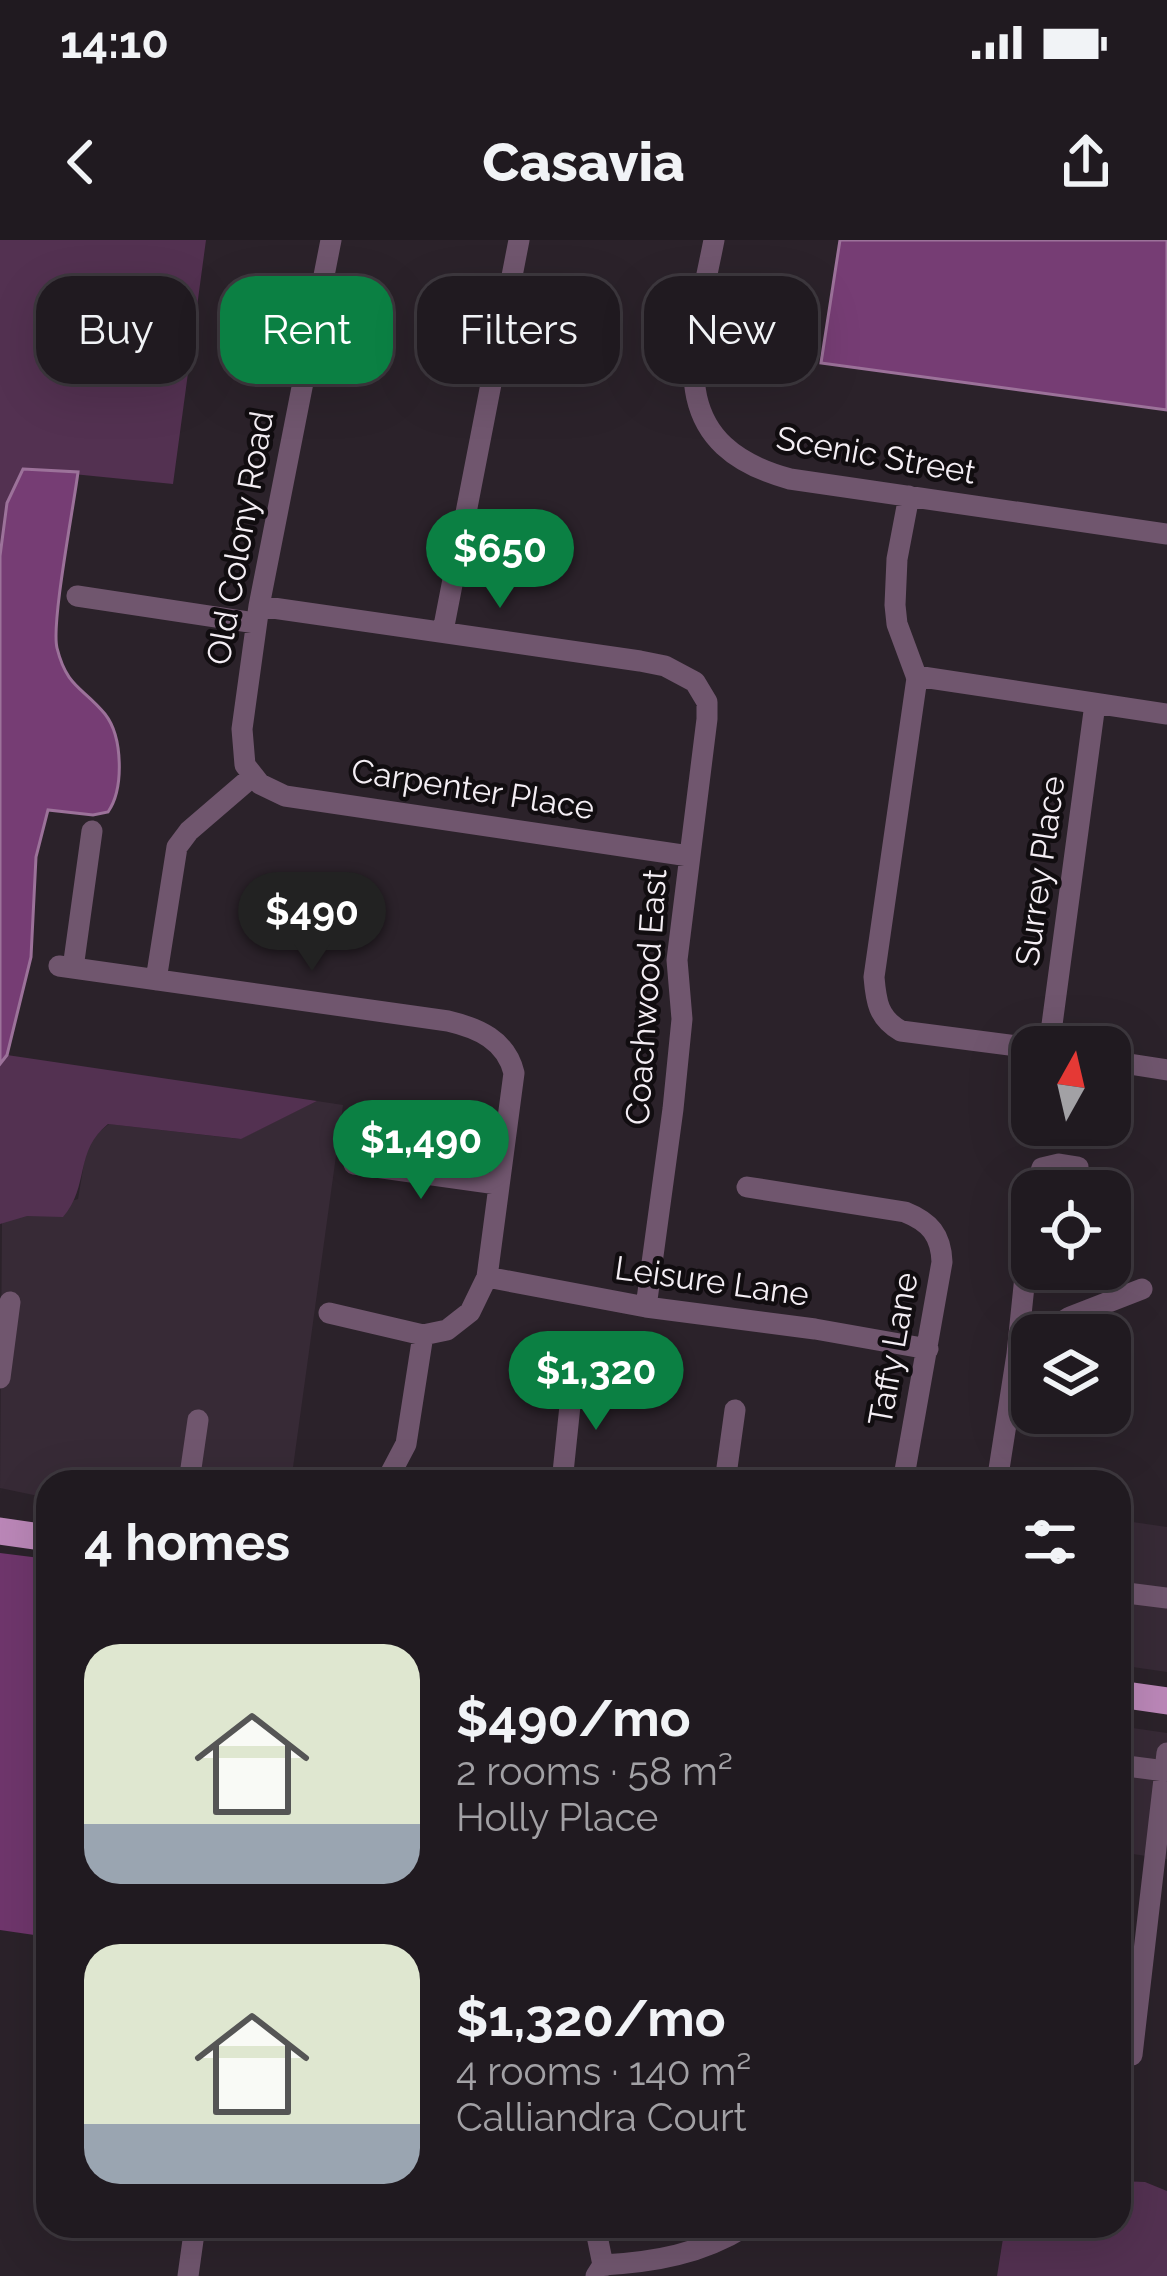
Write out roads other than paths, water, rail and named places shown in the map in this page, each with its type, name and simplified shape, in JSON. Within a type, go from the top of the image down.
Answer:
[{"type":"main road","points":[[0,1531],[36,1536]]},
{"type":"main road","points":[[1131,1698],[1167,1701]]},
{"type":"street","name":"Old Colony Road","points":[[253,776],[242,755],[242,729],[257,615],[331,240]]},
{"type":"street","points":[[77,596],[443,632],[519,240]]},
{"type":"street","name":"Scenic Street","points":[[715,240],[695,338],[696,400],[717,440],[745,464],[766,472],[909,496],[1167,534]]},
{"type":"street","points":[[909,496],[897,559],[895,605],[916,676],[874,977],[876,1001],[883,1017],[901,1030],[1011,1045]]},
{"type":"street","name":"Coachwood East","points":[[443,632],[665,666],[682,673],[703,692],[704,759],[677,960],[682,1019],[676,1086],[646,1307]]},
{"type":"street","points":[[916,676],[1167,714]]},
{"type":"street","name":"Surrey Place","points":[[1052,1026],[1095,704]]},
{"type":"street","points":[[156,980],[177,848],[189,830],[253,776]]},
{"type":"street","name":"Carpenter Place","points":[[253,776],[285,796],[689,856]]},
{"type":"street","points":[[92,831],[66,967],[469,1026],[501,1046],[513,1066],[481,1296],[459,1323],[423,1335],[329,1312]]},
{"type":"street","points":[[1131,1064],[1167,1070]]},
{"type":"street","points":[[354,1164],[497,1184]]},
{"type":"street","points":[[1041,1170],[1078,1167]]},
{"type":"street","name":"Taffy Lane","points":[[747,1187],[905,1212],[932,1228],[942,1262],[905,1470]]},
{"type":"street","name":"Leisure Lane","points":[[487,1277],[646,1307],[928,1349]]},
{"type":"street","points":[[1080,1314],[1142,1289]]},
{"type":"street","points":[[0,1378],[10,1302]]},
{"type":"street","points":[[392,1470],[406,1444],[423,1335]]},
{"type":"street","points":[[563,1470],[574,1377]]},
{"type":"street","points":[[999,1470],[1011,1391]]},
{"type":"street","points":[[727,1470],[736,1411]]},
{"type":"street","points":[[191,1470],[198,1420]]},
{"type":"street","points":[[1131,1594],[1167,1598]]},
{"type":"street","points":[[1131,1764],[1166,1762],[1132,2055]]},
{"type":"street","points":[[188,2276],[193,2238]]},
{"type":"street","points":[[596,2238],[599,2270],[699,2251],[723,2238]]}]
